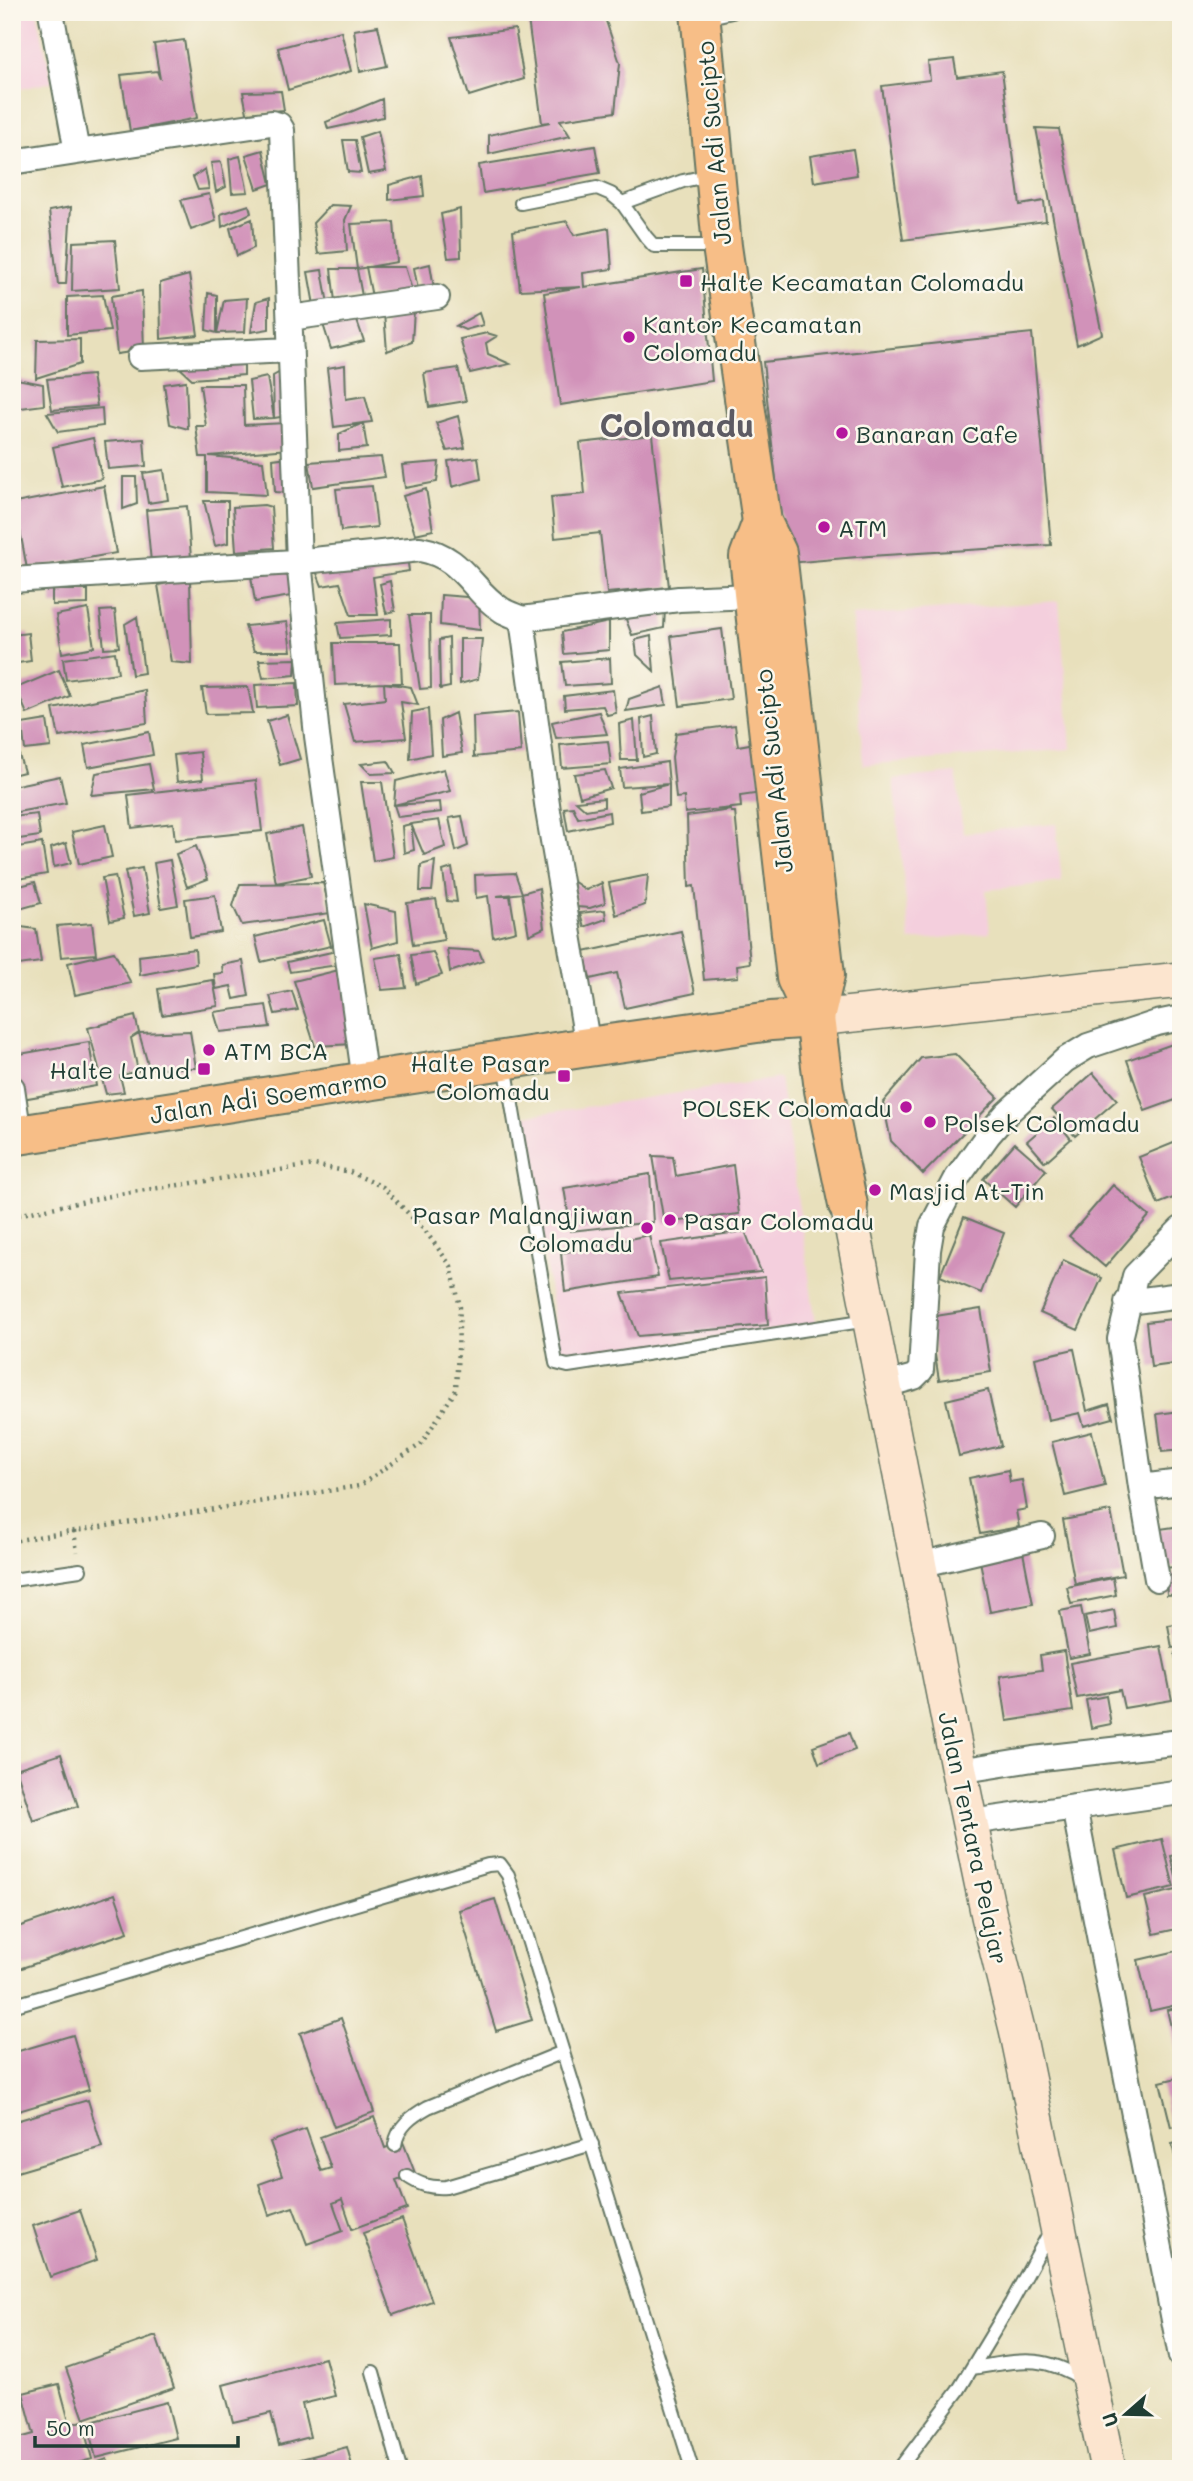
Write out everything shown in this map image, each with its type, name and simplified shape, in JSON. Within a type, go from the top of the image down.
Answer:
[{"type":"main road","name":"Jalan Adi Sucipto","points":[[711,15],[715,174],[722,246],[762,522],[777,552],[825,975],[815,1018]]},
{"type":"main road","name":"Jalan Adi Sucipto","points":[[762,522],[749,557],[796,978],[815,1018],[824,1090],[848,1205]]},
{"type":"main road","points":[[815,1018],[1181,980]]},
{"type":"main road","name":"Jalan Adi Soemarmo","points":[[16,1136],[588,1048],[771,1021],[815,1018]]},
{"type":"main road","name":"Jalan Tentara Pelajar","points":[[848,1205],[958,1771],[989,1916],[1017,2029],[1108,2469]]},
{"type":"street","points":[[51,12],[77,152]]},
{"type":"street","points":[[12,162],[271,123],[279,125],[282,130],[299,561],[317,736],[365,1081]]},
{"type":"street","points":[[290,318],[438,297]]},
{"type":"street","points":[[140,357],[291,350]]},
{"type":"street","points":[[12,580],[299,561],[420,549],[437,552],[501,610],[522,619],[680,599],[753,596]]},
{"type":"street","points":[[522,619],[548,811],[588,1048]]},
{"type":"street","points":[[885,1385],[914,1377],[921,1370],[928,1250],[932,1226],[957,1178],[988,1135],[1007,1112],[1065,1060],[1088,1046],[1157,1023],[1181,1018]]},
{"type":"street","points":[[12,1088],[16,1136]]},
{"type":"street","points":[[1157,1579],[1120,1339],[1135,1276],[1181,1229]]},
{"type":"street","points":[[1127,1302],[1181,1295]]},
{"type":"street","points":[[1141,1487],[1181,1482]]},
{"type":"street","points":[[919,1564],[1042,1535]]},
{"type":"street","points":[[958,1771],[1033,1759],[1181,1742]]},
{"type":"street","points":[[971,1822],[1181,1792]]},
{"type":"street","points":[[1074,1807],[1181,2356]]},
{"type":"lane","points":[[622,203],[683,181],[715,174]]},
{"type":"lane","points":[[521,203],[597,188],[622,203],[654,246],[722,246]]},
{"type":"lane","points":[[505,1061],[556,1363],[568,1366],[872,1320]]},
{"type":"lane","points":[[12,1580],[80,1570]]},
{"type":"lane","points":[[12,2006],[488,1865],[500,1864],[508,1875],[692,2469]]},
{"type":"lane","points":[[395,2145],[396,2136],[402,2126],[428,2107],[564,2052]]},
{"type":"lane","points":[[407,2176],[420,2185],[446,2187],[592,2144]]},
{"type":"lane","points":[[899,2469],[958,2391],[1056,2221]]},
{"type":"lane","points":[[972,2368],[1023,2360],[1045,2361],[1090,2384]]},
{"type":"lane","points":[[373,2372],[400,2469]]},
{"type":"path","points":[[12,1216],[125,1193],[314,1165],[350,1172],[383,1188],[426,1232],[451,1266],[460,1307],[456,1391],[421,1444],[359,1486],[12,1541]]},
{"type":"shaded area","points":[[12,12],[37,12],[52,82],[12,91]]},
{"type":"shaded area","points":[[1059,601],[1071,749],[863,765],[852,616]]},
{"type":"shaded area","points":[[956,773],[963,833],[1056,824],[1062,882],[986,890],[990,933],[910,941],[893,779]]},
{"type":"shaded area","name":"Pasar Colomadu","points":[[780,1078],[816,1324],[560,1361],[524,1116]]},
{"type":"building","points":[[527,12],[603,12],[620,63],[615,112],[560,120],[570,136],[489,154],[489,135],[550,122],[542,123]]},
{"type":"building","points":[[378,26],[387,66],[360,72],[354,30]]},
{"type":"building","points":[[515,29],[524,79],[469,96],[451,37]]},
{"type":"building","points":[[341,31],[351,71],[288,90],[278,48]]},
{"type":"building","points":[[184,40],[197,118],[130,131],[121,75],[157,71],[160,79],[154,44]]},
{"type":"building","points":[[954,59],[957,77],[1002,71],[1020,205],[1044,201],[1046,221],[903,240],[882,86],[930,80],[928,62]]},
{"type":"building","points":[[281,91],[284,110],[247,113],[243,92]]},
{"type":"building","points":[[382,99],[383,117],[328,129],[326,122]]},
{"type":"building","points":[[1036,128],[1059,129],[1102,334],[1077,345]]},
{"type":"building","points":[[378,131],[386,171],[368,174],[360,137]]},
{"type":"building","points":[[343,140],[355,140],[361,173],[348,172]]},
{"type":"building","points":[[595,146],[600,173],[483,193],[479,165]]},
{"type":"building","points":[[853,149],[857,175],[814,182],[810,156]]},
{"type":"building","points":[[263,150],[271,184],[257,189],[246,155]]},
{"type":"building","points":[[240,156],[248,192],[232,193],[229,159]]},
{"type":"building","points":[[221,162],[226,187],[216,192],[211,163]]},
{"type":"building","points":[[205,169],[209,189],[198,190],[193,177]]},
{"type":"building","points":[[422,176],[424,196],[389,200],[389,185]]},
{"type":"building","points":[[209,194],[216,221],[191,230],[181,200]]},
{"type":"building","points":[[249,205],[251,213],[222,227],[221,214]]},
{"type":"building","points":[[330,205],[351,206],[345,220],[347,251],[318,254],[313,223]]},
{"type":"building","points":[[71,207],[66,284],[58,284],[49,211]]},
{"type":"building","points":[[460,209],[461,257],[448,258],[441,214]]},
{"type":"building","points":[[252,219],[254,248],[237,256],[230,228]]},
{"type":"building","name":"Kantor Kecamatan Colomadu","points":[[567,221],[574,235],[609,228],[612,269],[583,273],[584,287],[702,269],[712,381],[560,405],[544,293],[581,287],[520,290],[513,231]]},
{"type":"building","points":[[394,222],[397,262],[357,269],[351,224]]},
{"type":"building","points":[[115,240],[120,288],[72,291],[73,242]]},
{"type":"building","points":[[430,264],[434,288],[418,290],[414,268]]},
{"type":"building","points":[[366,267],[405,267],[413,293],[372,297]]},
{"type":"building","points":[[331,269],[357,269],[362,296],[335,301]]},
{"type":"building","points":[[322,270],[328,304],[314,305],[308,272]]},
{"type":"building","points":[[189,275],[198,335],[161,339],[160,283]]},
{"type":"building","points":[[142,291],[144,350],[117,354],[111,296]]},
{"type":"building","points":[[208,293],[217,295],[217,333],[206,330]]},
{"type":"building","points":[[103,295],[110,331],[67,335],[67,297]]},
{"type":"building","points":[[247,298],[245,332],[217,333],[224,300]]},
{"type":"building","points":[[269,298],[269,329],[251,332],[256,302]]},
{"type":"building","points":[[414,310],[412,342],[387,351],[384,313]]},
{"type":"building","points":[[479,313],[483,325],[465,330],[456,326]]},
{"type":"building","points":[[355,315],[364,341],[331,349],[322,321]]},
{"type":"building","points":[[487,333],[497,336],[486,343],[488,354],[510,364],[470,373],[460,339]]},
{"type":"building","points":[[1032,333],[1051,545],[789,563],[778,498],[763,362]]},
{"type":"building","points":[[80,339],[80,364],[36,378],[37,340]]},
{"type":"building","points":[[244,359],[244,375],[192,379],[179,367]]},
{"type":"building","points":[[345,365],[346,399],[365,396],[372,422],[334,427],[327,368]]},
{"type":"building","points":[[458,368],[466,401],[429,407],[424,373]]},
{"type":"building","points":[[282,371],[287,416],[274,418],[273,376]]},
{"type":"building","points":[[92,375],[97,406],[52,410],[47,379]]},
{"type":"building","points":[[267,377],[274,418],[253,419],[249,381]]},
{"type":"building","points":[[17,379],[43,384],[44,405],[13,409]]},
{"type":"building","points":[[186,381],[188,429],[170,424],[164,384]]},
{"type":"building","points":[[200,385],[243,385],[244,425],[286,423],[288,449],[209,456],[263,461],[267,495],[207,492],[207,457],[200,457],[196,426],[206,426]]},
{"type":"building","points":[[102,408],[103,426],[58,432],[47,413]]},
{"type":"building","points":[[458,416],[465,448],[447,451],[436,423]]},
{"type":"building","points":[[363,423],[367,448],[339,451],[339,434]]},
{"type":"building","points":[[652,435],[669,587],[607,593],[600,533],[555,538],[551,497],[585,494],[580,443]]},
{"type":"building","points":[[93,438],[102,479],[62,487],[53,447]]},
{"type":"building","points":[[144,439],[146,466],[108,469],[105,442]]},
{"type":"building","points":[[289,457],[289,493],[275,492],[273,459]]},
{"type":"building","points":[[381,457],[385,477],[313,487],[309,462]]},
{"type":"building","points":[[478,457],[481,479],[452,487],[448,461]]},
{"type":"building","points":[[439,462],[437,482],[405,488],[402,465]]},
{"type":"building","points":[[164,470],[168,500],[148,503],[143,473]]},
{"type":"building","points":[[123,477],[136,477],[137,504],[123,509]]},
{"type":"building","points":[[104,486],[116,553],[27,569],[15,503]]},
{"type":"building","points":[[372,486],[377,527],[341,531],[336,489]]},
{"type":"building","points":[[426,489],[433,530],[415,534],[403,496]]},
{"type":"building","points":[[204,501],[228,501],[228,543],[215,546]]},
{"type":"building","points":[[187,506],[191,558],[151,562],[146,510]]},
{"type":"building","points":[[233,507],[271,507],[274,548],[236,551]]},
{"type":"building","points":[[407,556],[409,571],[373,577],[378,615],[351,615],[340,583],[322,586],[315,568]]},
{"type":"building","points":[[292,563],[297,595],[255,602],[250,570]]},
{"type":"building","points":[[190,579],[192,664],[171,662],[158,585]]},
{"type":"building","points":[[390,581],[395,611],[386,613],[380,584]]},
{"type":"building","points":[[52,590],[88,590],[88,604],[52,605]]},
{"type":"building","points":[[441,595],[479,598],[480,630],[440,625]]},
{"type":"building","points":[[88,609],[94,647],[62,653],[56,615]]},
{"type":"building","points":[[665,609],[664,628],[632,635],[624,614]]},
{"type":"building","points":[[115,610],[119,647],[104,648],[100,611]]},
{"type":"building","points":[[409,615],[430,615],[431,688],[420,689]]},
{"type":"building","points":[[137,617],[144,673],[132,675],[125,624]]},
{"type":"building","points":[[391,619],[391,635],[340,638],[337,623]]},
{"type":"building","points":[[287,622],[291,651],[254,651],[245,626]]},
{"type":"building","points":[[609,622],[609,650],[564,654],[562,632]]},
{"type":"building","points":[[722,629],[731,699],[680,706],[671,636]]},
{"type":"building","points":[[28,633],[31,661],[12,664],[12,635]]},
{"type":"building","points":[[651,636],[654,671],[637,655],[635,640]]},
{"type":"building","points":[[449,638],[450,687],[440,689],[439,640]]},
{"type":"building","points":[[460,639],[482,639],[478,679],[460,684]]},
{"type":"building","points":[[333,643],[400,643],[402,683],[335,685]]},
{"type":"building","points":[[115,652],[118,673],[66,680],[63,659]]},
{"type":"building","points":[[610,658],[611,683],[565,686],[562,662]]},
{"type":"building","points":[[296,659],[295,675],[263,678],[259,660]]},
{"type":"building","points":[[59,670],[70,696],[27,714],[16,688]]},
{"type":"building","points":[[297,683],[298,706],[257,708],[255,685]]},
{"type":"building","points":[[384,683],[411,687],[418,705],[401,702],[406,738],[355,742],[344,704],[385,699]]},
{"type":"building","points":[[248,687],[253,713],[206,714],[202,688]]},
{"type":"building","points":[[663,687],[666,705],[626,711],[629,699]]},
{"type":"building","points":[[145,690],[147,723],[59,737],[53,709]]},
{"type":"building","points":[[613,690],[616,713],[607,715],[603,706],[565,709],[564,696]]},
{"type":"building","points":[[428,709],[431,754],[410,759],[412,712]]},
{"type":"building","points":[[518,712],[521,752],[474,757],[473,716]]},
{"type":"building","points":[[599,712],[607,734],[556,738],[552,722]]},
{"type":"building","points":[[455,713],[462,753],[442,756],[440,720]]},
{"type":"building","points":[[287,715],[300,759],[280,765],[267,721]]},
{"type":"building","points":[[653,716],[656,754],[643,757],[641,719]]},
{"type":"building","points":[[47,720],[51,747],[25,750],[22,724]]},
{"type":"building","points":[[634,720],[637,760],[621,760],[619,724]]},
{"type":"building","points":[[735,725],[738,746],[755,743],[762,793],[740,796],[741,807],[685,813],[684,797],[676,798],[672,757],[676,733]]},
{"type":"building","points":[[149,732],[153,755],[88,767],[84,745]]},
{"type":"building","points":[[608,741],[611,764],[562,768],[560,745]]},
{"type":"building","points":[[17,748],[24,772],[12,775],[12,749]]},
{"type":"building","points":[[200,752],[203,779],[177,782],[174,755]]},
{"type":"building","points":[[388,761],[395,773],[371,774],[361,764]]},
{"type":"building","points":[[667,762],[669,784],[622,787],[620,769]]},
{"type":"building","points":[[149,764],[154,789],[91,795],[96,773]]},
{"type":"building","points":[[444,769],[450,791],[394,805],[396,781]]},
{"type":"building","points":[[605,770],[611,788],[580,797],[574,774]]},
{"type":"building","points":[[60,776],[66,803],[12,813],[12,786]]},
{"type":"building","points":[[256,780],[262,831],[175,840],[173,823],[132,828],[128,795]]},
{"type":"building","points":[[361,782],[382,782],[393,857],[373,861]]},
{"type":"building","points":[[669,784],[669,807],[641,811],[639,792]]},
{"type":"building","points":[[604,798],[604,807],[586,810],[576,801]]},
{"type":"building","points":[[440,802],[441,812],[398,817],[394,805]]},
{"type":"building","points":[[573,807],[578,818],[609,812],[610,822],[568,831],[564,808]]},
{"type":"building","points":[[731,810],[735,812],[750,963],[737,965],[738,977],[704,980],[694,886],[689,887],[687,816]]},
{"type":"building","points":[[37,814],[40,836],[12,840],[12,817]]},
{"type":"building","points":[[462,816],[468,846],[456,851],[449,818]]},
{"type":"building","points":[[439,820],[445,847],[424,855],[411,824]]},
{"type":"building","points":[[411,824],[414,850],[404,853],[402,826]]},
{"type":"building","points":[[105,825],[112,857],[79,864],[72,832]]},
{"type":"building","points":[[302,827],[311,876],[276,883],[267,834]]},
{"type":"building","points":[[42,843],[47,874],[12,880],[12,848]]},
{"type":"building","points":[[66,843],[71,863],[54,867],[51,848]]},
{"type":"building","points":[[196,846],[208,879],[187,887],[176,854]]},
{"type":"building","points":[[170,860],[178,905],[161,908],[154,863]]},
{"type":"building","points":[[435,861],[432,891],[420,891],[421,865]]},
{"type":"building","points":[[142,868],[150,913],[134,916],[125,871]]},
{"type":"building","points":[[452,868],[457,902],[447,901],[443,871]]},
{"type":"building","points":[[515,873],[522,893],[497,896],[510,896],[516,931],[493,937],[488,896],[476,898],[475,875]]},
{"type":"building","points":[[648,875],[645,905],[616,915],[609,883]]},
{"type":"building","points":[[115,876],[124,918],[110,921],[102,878]]},
{"type":"building","points":[[573,881],[586,890],[602,883],[605,903],[590,908],[577,907]]},
{"type":"building","points":[[35,882],[41,903],[12,911],[12,888]]},
{"type":"building","points":[[323,883],[331,913],[242,925],[233,906],[240,884]]},
{"type":"building","points":[[539,888],[544,928],[529,935],[522,893]]},
{"type":"building","points":[[215,895],[221,932],[190,937],[185,899]]},
{"type":"building","points":[[436,899],[444,940],[413,945],[407,903]]},
{"type":"building","points":[[364,904],[396,911],[398,941],[372,948]]},
{"type":"building","points":[[605,910],[606,919],[584,927],[580,913]]},
{"type":"building","points":[[324,920],[331,946],[261,962],[255,937]]},
{"type":"building","points":[[92,923],[96,954],[61,957],[57,926]]},
{"type":"building","points":[[13,926],[36,929],[41,962],[19,965]]},
{"type":"building","points":[[681,931],[695,993],[625,1008],[617,973],[590,979],[584,952]]},
{"type":"building","points":[[195,949],[196,964],[140,975],[139,956]]},
{"type":"building","points":[[447,949],[479,951],[483,961],[450,972]]},
{"type":"building","points":[[336,951],[338,965],[290,972],[287,962]]},
{"type":"building","points":[[114,952],[131,983],[75,995],[68,963]]},
{"type":"building","points":[[433,952],[442,975],[416,984],[411,955]]},
{"type":"building","points":[[401,954],[406,988],[382,990],[375,958]]},
{"type":"building","points":[[243,961],[249,996],[234,999],[231,986],[216,989],[214,974],[223,973],[222,965]]},
{"type":"building","points":[[343,969],[354,1044],[315,1046],[294,981]]},
{"type":"building","points":[[213,980],[218,1006],[162,1015],[158,989]]},
{"type":"building","points":[[292,991],[298,1010],[275,1014],[270,996]]},
{"type":"building","points":[[266,1005],[270,1027],[220,1032],[214,1012]]},
{"type":"building","points":[[135,1016],[139,1033],[131,1038],[138,1071],[120,1076],[124,1092],[106,1094],[88,1028]]},
{"type":"building","points":[[190,1031],[196,1068],[149,1068],[139,1033]]},
{"type":"building","points":[[1181,1041],[1181,1098],[1145,1111],[1127,1060]]},
{"type":"building","points":[[89,1042],[96,1086],[22,1099],[14,1055]]},
{"type":"building","name":"Polsek Colomadu","points":[[955,1054],[998,1097],[923,1174],[891,1141],[883,1102],[921,1058]]},
{"type":"building","points":[[1093,1073],[1117,1100],[1075,1136],[1052,1109]]},
{"type":"building","points":[[1054,1118],[1071,1139],[1045,1162],[1027,1141]]},
{"type":"building","points":[[1181,1140],[1181,1195],[1158,1204],[1139,1157]]},
{"type":"building","points":[[1015,1143],[1046,1170],[1015,1207],[983,1179]]},
{"type":"building","points":[[653,1156],[673,1157],[676,1176],[733,1165],[739,1214],[664,1223]]},
{"type":"building","points":[[650,1174],[653,1222],[571,1231],[564,1188]]},
{"type":"building","points":[[1113,1185],[1149,1216],[1105,1267],[1069,1236]]},
{"type":"building","points":[[964,1217],[1004,1233],[981,1293],[940,1276]]},
{"type":"building","points":[[745,1231],[761,1272],[669,1281],[661,1243]]},
{"type":"building","points":[[649,1235],[658,1277],[565,1292],[561,1253]]},
{"type":"building","points":[[1063,1260],[1102,1278],[1078,1330],[1040,1313]]},
{"type":"building","points":[[765,1277],[768,1325],[638,1336],[622,1293]]},
{"type":"building","points":[[981,1309],[991,1372],[939,1380],[929,1317]]},
{"type":"building","points":[[1181,1318],[1181,1363],[1151,1367],[1146,1322]]},
{"type":"building","points":[[1074,1349],[1087,1411],[1109,1404],[1113,1418],[1084,1426],[1080,1413],[1048,1420],[1035,1358]]},
{"type":"building","points":[[988,1390],[1001,1446],[959,1456],[946,1400]]},
{"type":"building","points":[[1181,1411],[1181,1450],[1162,1452],[1157,1414]]},
{"type":"building","points":[[1092,1432],[1105,1486],[1065,1496],[1052,1442]]},
{"type":"building","points":[[1008,1470],[1010,1482],[1022,1480],[1027,1509],[1016,1511],[1019,1527],[980,1534],[969,1478]]},
{"type":"building","points":[[1111,1511],[1123,1575],[1075,1584],[1063,1520]]},
{"type":"building","points":[[1181,1526],[1181,1566],[1159,1569],[1153,1530]]},
{"type":"building","points":[[1022,1547],[1033,1604],[990,1612],[979,1556]]},
{"type":"building","points":[[1181,1574],[1181,1594],[1167,1595],[1166,1575]]},
{"type":"building","points":[[1113,1578],[1116,1595],[1071,1604],[1067,1587]]},
{"type":"building","points":[[1081,1607],[1090,1654],[1069,1658],[1060,1611]]},
{"type":"building","points":[[1114,1610],[1117,1628],[1089,1634],[1085,1616]]},
{"type":"building","points":[[1181,1623],[1181,1647],[1172,1648],[1168,1625]]},
{"type":"building","points":[[1161,1646],[1172,1700],[1124,1708],[1120,1690],[1077,1698],[1070,1663]]},
{"type":"building","points":[[1064,1651],[1073,1711],[1007,1721],[1000,1676],[1042,1670],[1040,1655]]},
{"type":"building","points":[[1181,1652],[1181,1679],[1179,1679],[1175,1653]]},
{"type":"building","points":[[1106,1696],[1111,1724],[1091,1728],[1086,1700]]},
{"type":"building","points":[[849,1733],[855,1750],[819,1763],[813,1746]]},
{"type":"building","points":[[61,1754],[78,1806],[33,1821],[16,1769]]},
{"type":"building","points":[[12,1781],[21,1804],[12,1807]]},
{"type":"building","points":[[1162,1839],[1174,1887],[1126,1898],[1115,1850]]},
{"type":"building","points":[[1181,1854],[1181,1884],[1178,1885],[1171,1856]]},
{"type":"building","points":[[1181,1889],[1181,1928],[1154,1934],[1145,1897]]},
{"type":"building","points":[[115,1894],[128,1932],[13,1971],[19,1989],[12,1991],[12,1929]]},
{"type":"building","points":[[495,1899],[532,2020],[496,2031],[459,1910]]},
{"type":"building","points":[[1181,1950],[1181,2004],[1150,2011],[1138,1960]]},
{"type":"building","points":[[1181,2007],[1181,2065],[1180,2065],[1167,2010]]},
{"type":"building","points":[[341,2018],[374,2112],[334,2127],[300,2033]]},
{"type":"building","points":[[73,2035],[89,2090],[12,2113],[12,2053]]},
{"type":"building","points":[[1181,2077],[1181,2125],[1171,2127],[1160,2082]]},
{"type":"building","points":[[88,2100],[102,2147],[17,2172],[12,2156],[12,2122]]},
{"type":"building","points":[[374,2117],[385,2148],[403,2142],[415,2173],[396,2180],[407,2209],[352,2229],[342,2199],[333,2203],[343,2231],[307,2244],[293,2207],[269,2215],[259,2184],[282,2176],[270,2142],[306,2129],[321,2171],[331,2168],[320,2137]]},
{"type":"building","points":[[1181,2142],[1181,2178],[1180,2178],[1172,2144]]},
{"type":"building","points":[[80,2210],[97,2260],[50,2277],[33,2226]]},
{"type":"building","points":[[402,2219],[432,2301],[393,2315],[363,2233]]},
{"type":"building","points":[[156,2336],[174,2388],[84,2419],[66,2368]]},
{"type":"building","points":[[325,2358],[335,2396],[302,2404],[310,2437],[279,2445],[271,2413],[233,2422],[223,2385]]},
{"type":"building","points":[[59,2384],[70,2425],[82,2421],[92,2459],[57,2469],[12,2469],[12,2440],[34,2434],[23,2393]]},
{"type":"building","points":[[167,2402],[176,2438],[96,2458],[87,2423]]},
{"type":"building","points":[[347,2447],[353,2469],[279,2469],[278,2465]]},
{"type":"building","points":[[107,2459],[111,2469],[84,2467]]},
{"type":"place","name":"Halte Kecamatan Colomadu","points":[[686,281]]},
{"type":"place","name":"Kantor Kecamatan Colomadu","points":[[629,337]]},
{"type":"place","name":"Banaran Cafe","points":[[842,433]]},
{"type":"place","name":"ATM","points":[[824,527]]},
{"type":"place","name":"ATM BCA","points":[[209,1050]]},
{"type":"place","name":"Halte Lanud","points":[[204,1069]]},
{"type":"place","name":"Halte Pasar Colomadu","points":[[564,1076]]},
{"type":"place","name":"POLSEK Colomadu","points":[[906,1107]]},
{"type":"place","name":"Polsek Colomadu","points":[[930,1122]]},
{"type":"place","name":"Masjid At-Tin","points":[[875,1190]]},
{"type":"place","name":"Pasar Colomadu","points":[[670,1220]]},
{"type":"place","name":"Pasar Malangjiwan Colomadu","points":[[647,1228]]},
{"type":"district","name":"Colomadu","points":[[677,424]]}]
